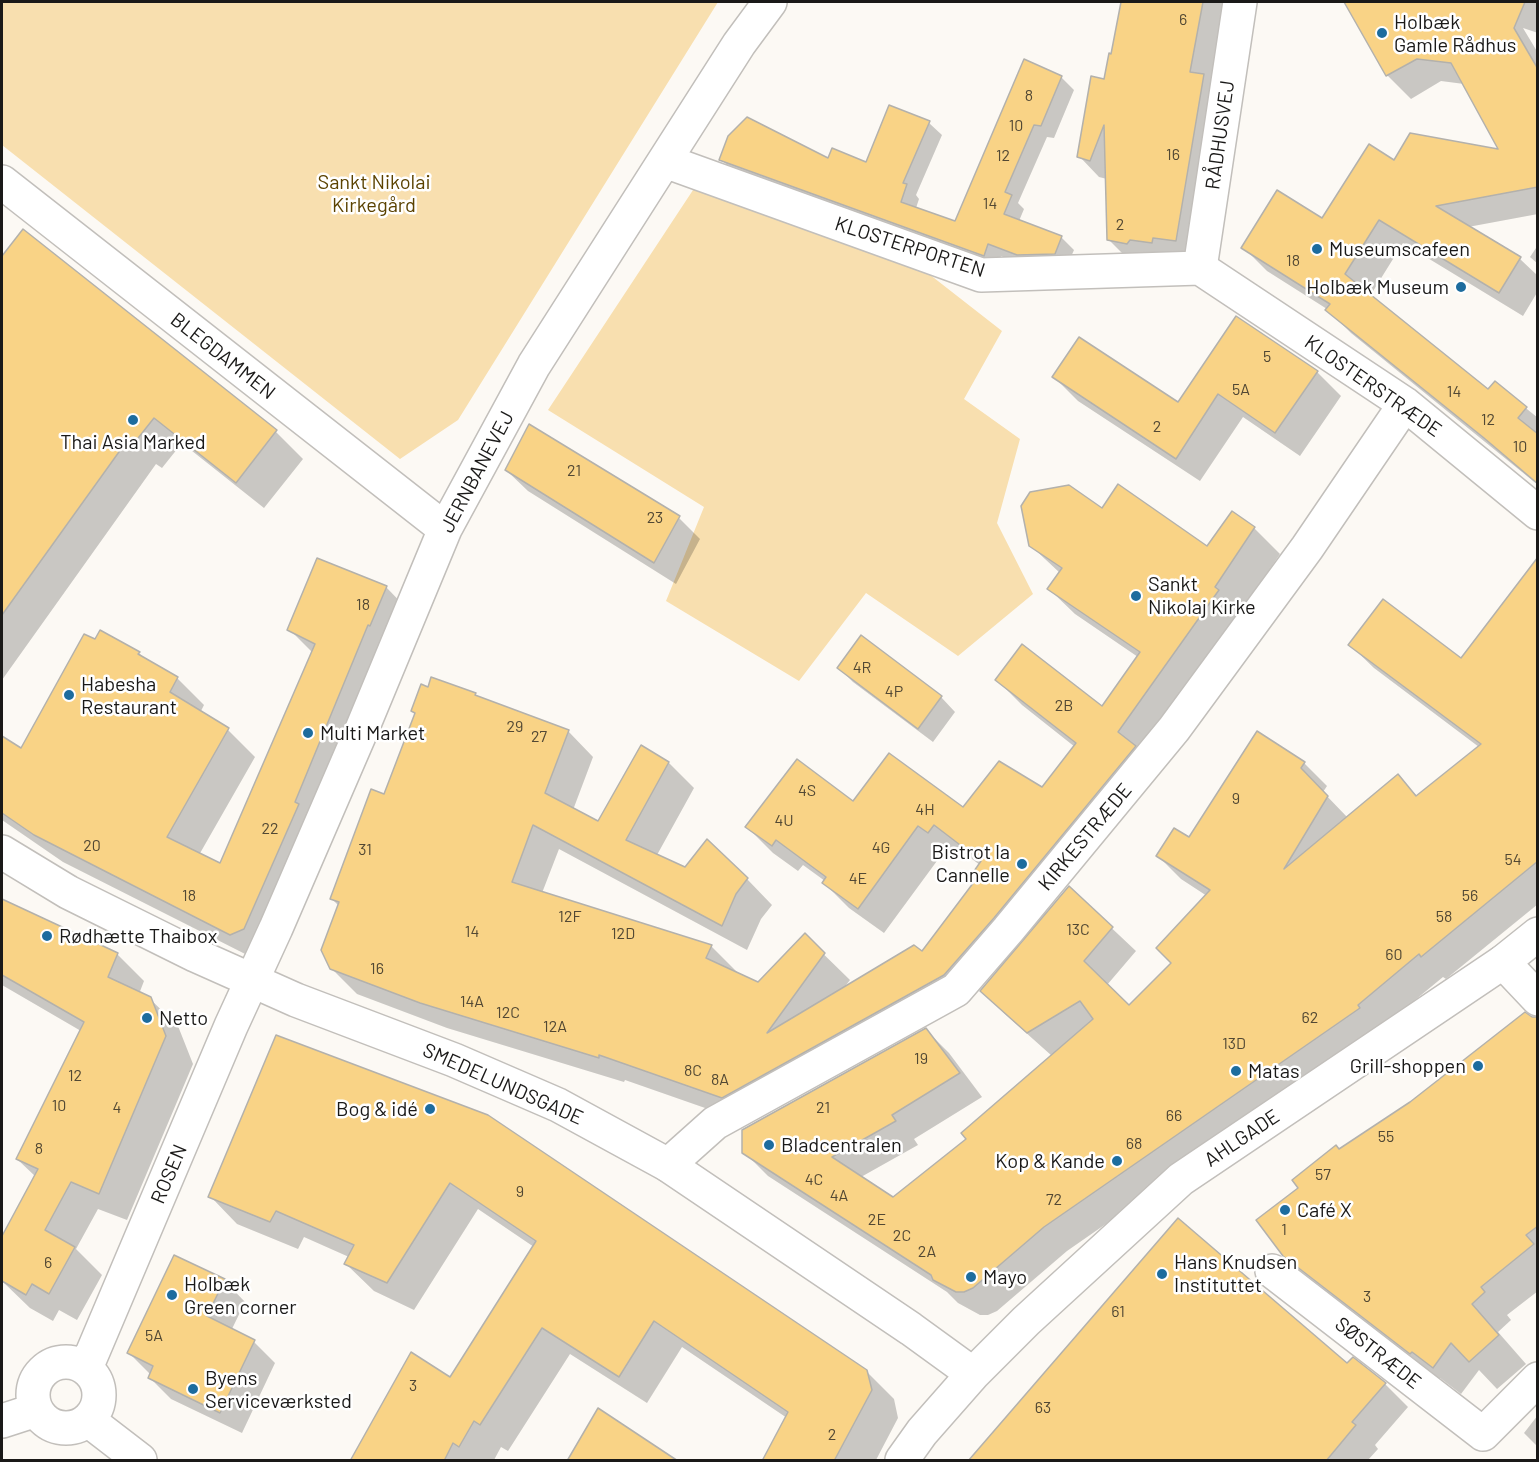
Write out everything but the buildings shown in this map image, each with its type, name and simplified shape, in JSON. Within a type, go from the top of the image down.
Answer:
[{"type":"street","name":"JERNBANEVEJ","points":[[252,980],[357,740],[445,530],[534,365],[739,44],[770,2]]},
{"type":"street","name":"RÅDHUSVEJ","points":[[1200,268],[1240,2]]},
{"type":"street","name":"KLOSTERPORTEN","points":[[665,161],[981,274],[1200,268]]},
{"type":"street","name":"BLEGDAMMEN","points":[[2,182],[445,530]]},
{"type":"street","name":"KLOSTERSTRÆDE","points":[[1200,268],[1405,404],[1538,513]]},
{"type":"street","name":"KIRKESTRÆDE","points":[[668,1165],[715,1123],[956,990],[1174,729],[1308,548],[1405,404]]},
{"type":"street","name":"SMEDELUNDSGADE","points":[[2,852],[68,891],[195,955],[296,1000],[454,1059],[558,1105],[668,1165],[902,1323],[973,1374]]},
{"type":"street","name":"AHLGADE","points":[[902,1461],[922,1432],[973,1374],[1026,1321],[1181,1179],[1503,963],[1538,934]]},
{"type":"street","points":[[1503,963],[1538,999]]},
{"type":"street","name":"ROSEN","points":[[86,1368],[252,980]]},
{"type":"street","name":"SØSTRÆDE","points":[[1272,1271],[1485,1447]]},
{"type":"street","points":[[59,1362],[77,1364],[86,1368],[96,1381],[99,1398],[88,1420],[64,1428],[47,1422],[36,1410],[32,1394],[42,1371],[59,1362]]},
{"type":"street","points":[[1485,1447],[1538,1378]]},
{"type":"street","points":[[2,1421],[36,1410]]},
{"type":"street","points":[[88,1420],[140,1461]]},
{"type":"green space","name":"Sankt Nikolai Kirkegård","points":[[2,2],[718,2],[458,420],[400,459],[2,145]]},
{"type":"green space","points":[[695,187],[929,274],[1002,331],[964,399],[1020,439],[997,523],[1033,594],[958,656],[866,593],[799,681],[666,601],[704,507],[548,410]]},
{"type":"place","name":"Holbæk Gamle Rådhus","points":[[1382,33]]},
{"type":"place","name":"Museumscafeen","points":[[1317,249]]},
{"type":"place","name":"Holbæk Museum","points":[[1461,287]]},
{"type":"place","name":"Thai Asia Marked","points":[[133,420]]},
{"type":"place","name":"Sankt Nikolaj Kirke","points":[[1136,596]]},
{"type":"place","name":"Habesha Restaurant","points":[[69,695]]},
{"type":"place","name":"Multi Market","points":[[308,733]]},
{"type":"place","name":"Bistrot la Cannelle","points":[[1022,864]]},
{"type":"place","name":"Rødhætte Thaibox","points":[[47,936]]},
{"type":"place","name":"Netto","points":[[147,1018]]},
{"type":"place","name":"Grill-shoppen","points":[[1478,1066]]},
{"type":"place","name":"Matas","points":[[1236,1071]]},
{"type":"place","name":"Bog & idé","points":[[430,1109]]},
{"type":"place","name":"Bladcentralen","points":[[769,1145]]},
{"type":"place","name":"Kop & Kande","points":[[1117,1161]]},
{"type":"place","name":"Café X","points":[[1285,1210]]},
{"type":"place","name":"Hans Knudsen Instituttet","points":[[1162,1274]]},
{"type":"place","name":"Mayo","points":[[971,1277]]},
{"type":"place","name":"Holbæk Green corner","points":[[172,1295]]},
{"type":"place","name":"Byens Serviceværksted","points":[[193,1389]]}]
